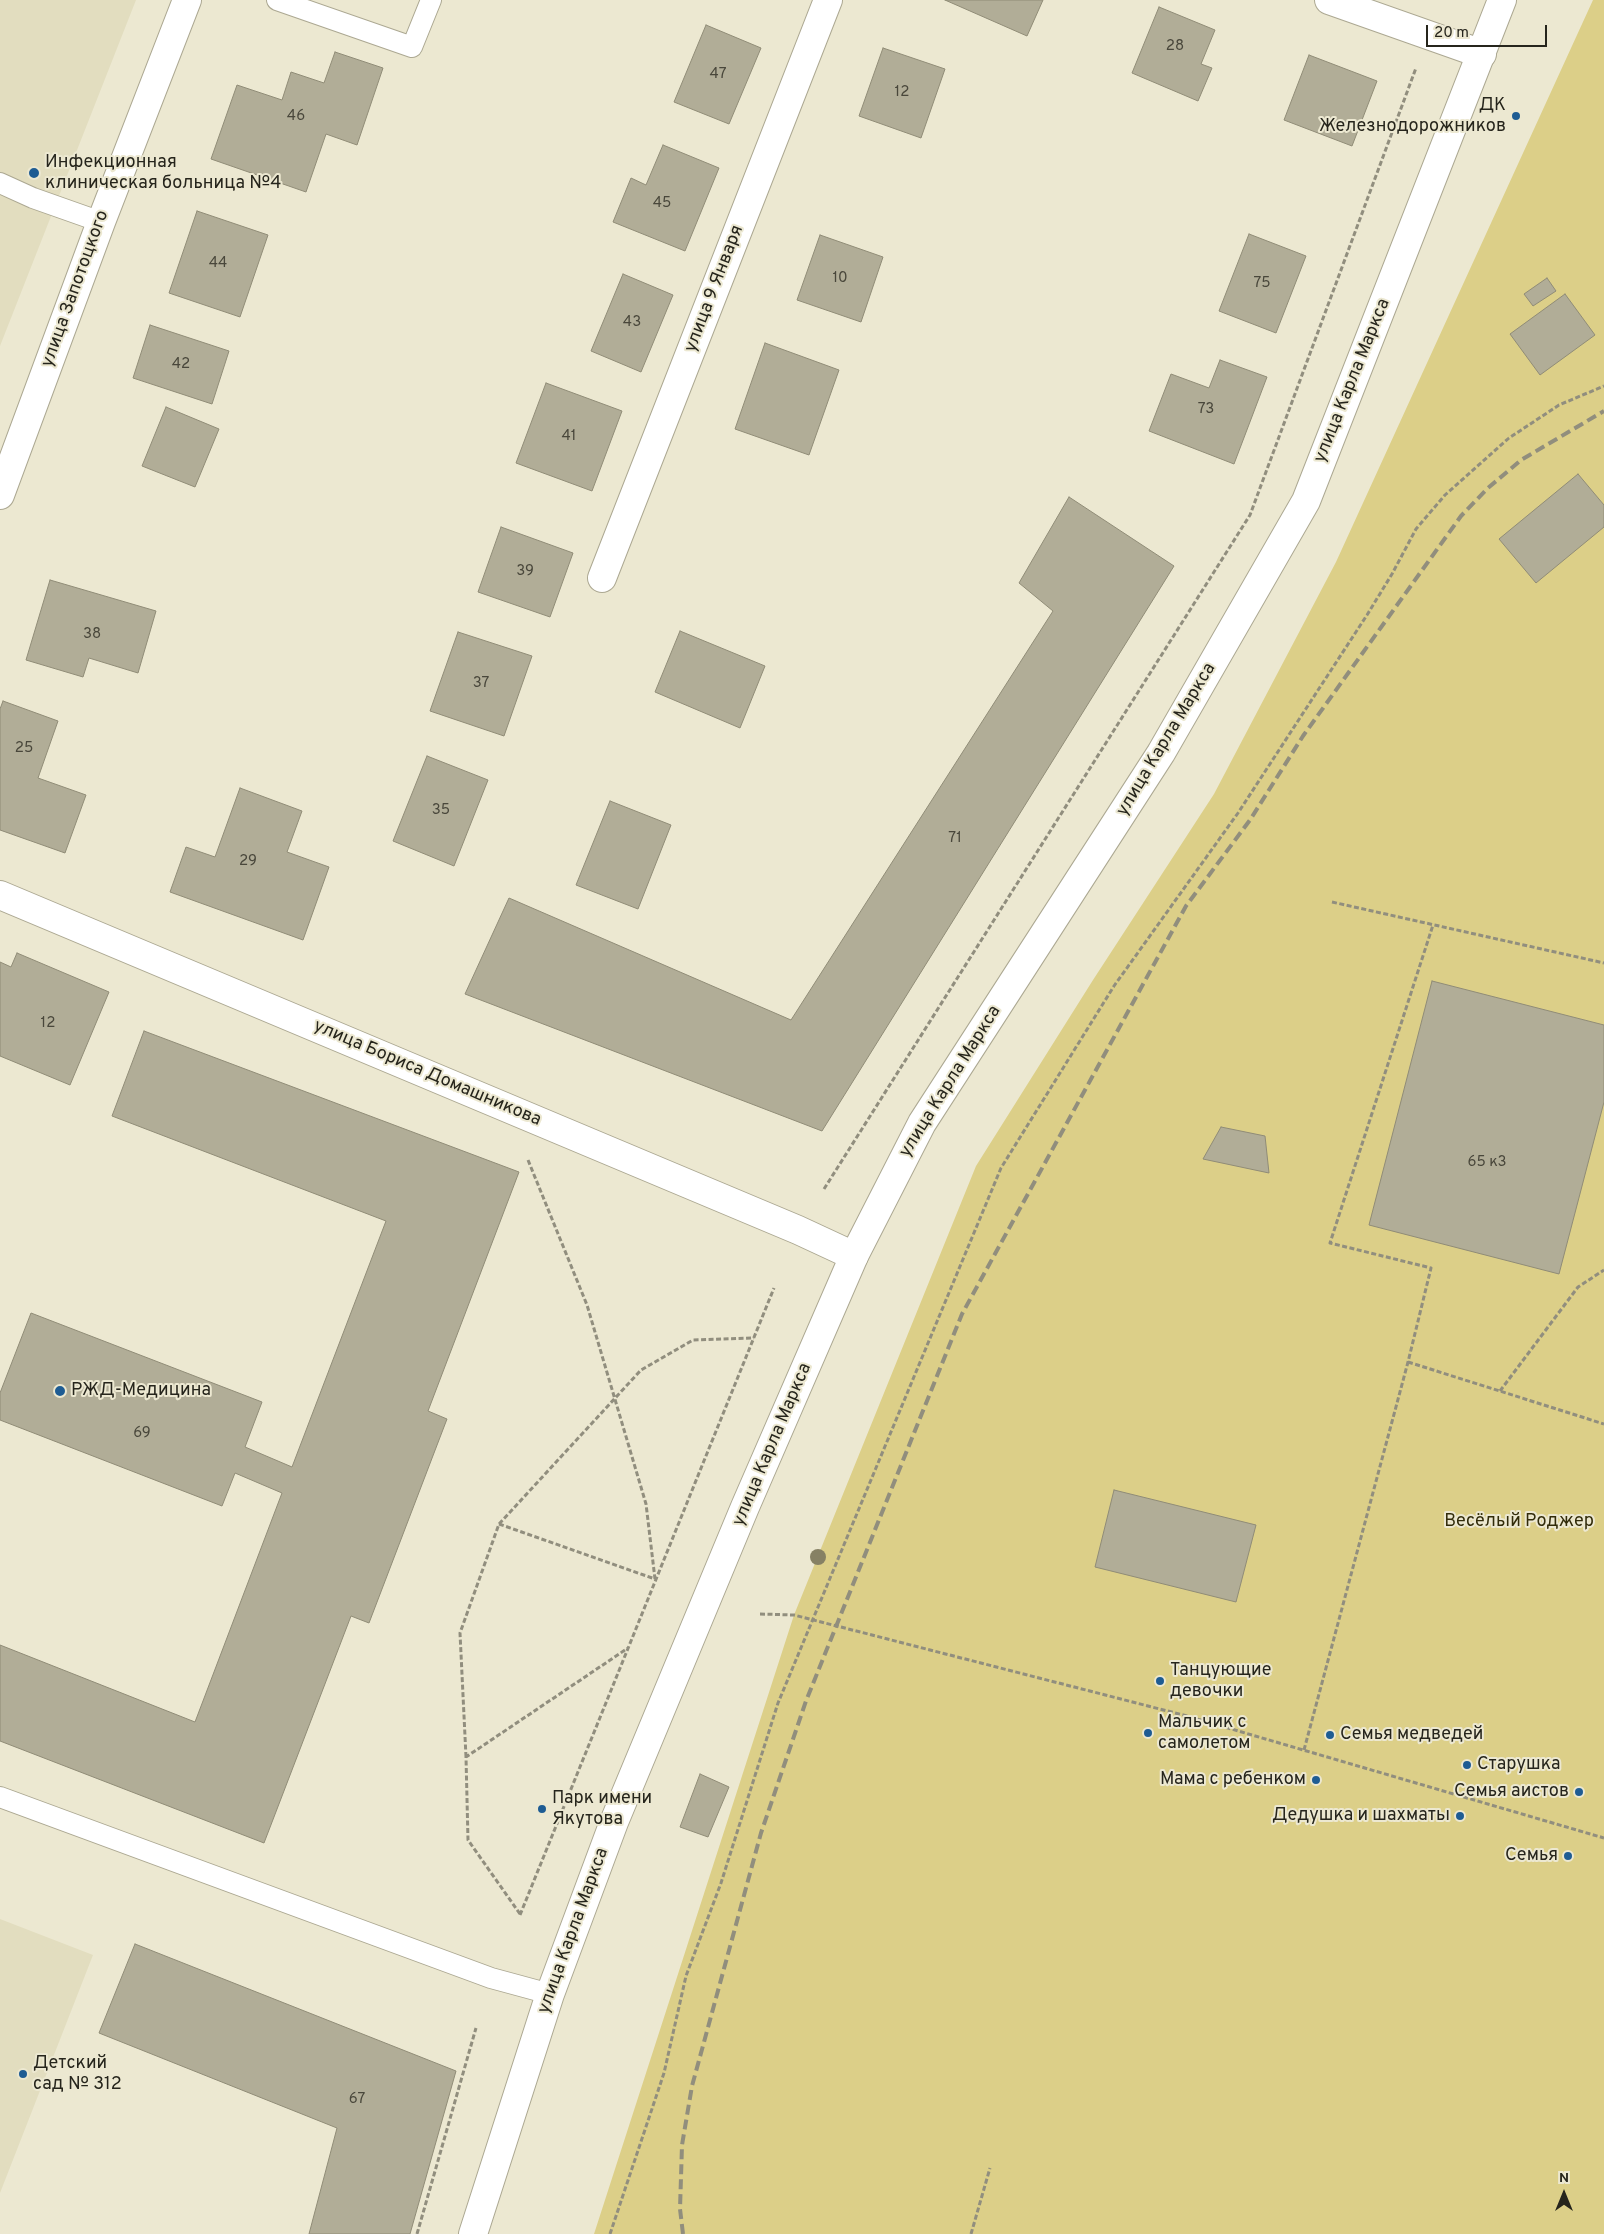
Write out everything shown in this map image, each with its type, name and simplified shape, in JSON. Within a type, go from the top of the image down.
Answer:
[{"type":"street","name":"улица Запотоцкого","points":[[0,496],[101,222],[187,0]]},
{"type":"street","name":"улица 9 Января","points":[[602,578],[828,0]]},
{"type":"street","points":[[1329,0],[1482,54]]},
{"type":"street","name":"улица Карла Маркса","points":[[473,2234],[550,1994],[614,1822],[745,1508],[854,1256],[922,1123],[1162,753],[1306,501],[1502,0]]},
{"type":"street","name":"улица Бориса Домашникова","points":[[0,895],[798,1230],[854,1256]]},
{"type":"lane","points":[[277,0],[412,47],[431,0]]},
{"type":"lane","points":[[0,183],[33,198],[101,222]]},
{"type":"lane","points":[[0,1797],[491,1978],[550,1994]]},
{"type":"path","points":[[824,1189],[1250,515],[1429,34]]},
{"type":"path","points":[[610,2234],[664,2073],[686,1976],[721,1883],[778,1703],[1001,1168],[1114,986],[1238,813],[1372,607],[1416,529],[1445,494],[1509,438],[1559,405],[1604,386]]},
{"type":"path","points":[[1332,902],[1604,963]]},
{"type":"path","points":[[1304,1750],[1408,1362],[1431,1268],[1330,1243],[1433,925]]},
{"type":"path","points":[[528,1160],[587,1305],[646,1504],[655,1579]]},
{"type":"path","points":[[1500,1391],[1578,1287],[1604,1270]]},
{"type":"path","points":[[754,1338],[693,1340],[642,1370],[499,1524],[460,1633],[468,1840],[520,1915],[655,1579],[754,1338],[774,1288]]},
{"type":"path","points":[[1408,1362],[1604,1424]]},
{"type":"path","points":[[499,1524],[655,1579]]},
{"type":"path","points":[[760,1614],[794,1615],[1187,1716],[1604,1838]]},
{"type":"path","points":[[466,1757],[629,1646]]},
{"type":"path","points":[[417,2234],[476,2028]]},
{"type":"path","points":[[971,2234],[990,2168]]},
{"type":"shaded area","name":"Инфекционная клиническая больница №4","points":[[0,0],[136,0],[0,346]]},
{"type":"shaded area","name":"Детский сад № 312","points":[[0,1919],[93,1955],[0,2193]]},
{"type":"green space","name":"Весёлый Роджер","points":[[1593,0],[1604,0],[1604,2234],[594,2234],[794,1615],[976,1166],[1093,980],[1214,794],[1336,562]]},
{"type":"building","points":[[945,0],[1043,0],[1027,36]]},
{"type":"building","points":[[1159,7],[1215,30],[1201,64],[1212,68],[1198,101],[1132,73]]},
{"type":"building","points":[[706,25],[761,48],[729,124],[674,102]]},
{"type":"building","points":[[883,48],[945,69],[921,138],[859,116]]},
{"type":"building","points":[[335,52],[383,68],[357,145],[326,134],[306,192],[211,159],[237,85],[282,100],[291,72],[324,83]]},
{"type":"building","points":[[1309,55],[1377,81],[1352,146],[1284,120]]},
{"type":"building","points":[[663,145],[719,168],[685,251],[613,222],[631,178],[646,185]]},
{"type":"building","points":[[197,211],[268,235],[240,317],[169,293]]},
{"type":"building","points":[[1249,234],[1306,256],[1276,333],[1219,311]]},
{"type":"building","points":[[820,235],[883,257],[861,322],[797,300]]},
{"type":"building","points":[[623,274],[673,295],[641,372],[591,351]]},
{"type":"building","points":[[1547,278],[1556,291],[1533,306],[1524,294]]},
{"type":"building","points":[[1565,294],[1595,335],[1540,375],[1510,334]]},
{"type":"building","points":[[150,325],[229,351],[212,404],[133,378]]},
{"type":"building","points":[[765,343],[839,370],[809,455],[735,429]]},
{"type":"building","points":[[1220,360],[1267,377],[1234,464],[1149,431],[1171,374],[1209,388]]},
{"type":"building","points":[[546,383],[622,411],[592,491],[516,463]]},
{"type":"building","points":[[166,407],[219,429],[195,487],[142,466]]},
{"type":"building","points":[[1578,474],[1604,505],[1604,527],[1536,583],[1499,539]]},
{"type":"building","points":[[1069,497],[1174,566],[822,1131],[465,994],[509,898],[791,1020],[1053,611],[1019,583]]},
{"type":"building","points":[[501,527],[573,553],[550,617],[478,592]]},
{"type":"building","points":[[50,580],[156,611],[138,673],[89,658],[83,677],[26,660]]},
{"type":"building","points":[[680,631],[765,666],[740,728],[655,692]]},
{"type":"building","points":[[458,632],[532,656],[504,736],[430,711]]},
{"type":"building","points":[[3,701],[58,721],[38,778],[86,795],[65,853],[0,830],[0,709]]},
{"type":"building","points":[[427,756],[488,780],[454,866],[393,841]]},
{"type":"building","points":[[240,788],[302,811],[287,852],[329,867],[303,940],[170,892],[186,847],[215,857]]},
{"type":"building","points":[[610,801],[671,825],[638,909],[576,885]]},
{"type":"building","points":[[17,953],[109,992],[70,1085],[0,1056],[0,962],[11,967]]},
{"type":"building","points":[[1432,981],[1604,1025],[1604,1102],[1559,1274],[1369,1225]]},
{"type":"building","points":[[144,1031],[519,1172],[428,1411],[447,1419],[369,1623],[351,1616],[264,1843],[0,1741],[0,1645],[195,1722],[282,1493],[235,1473],[222,1506],[0,1420],[0,1393],[31,1313],[262,1402],[245,1447],[292,1467],[386,1221],[112,1116]]},
{"type":"building","points":[[1221,1127],[1265,1136],[1269,1173],[1203,1159]]},
{"type":"building","points":[[1114,1490],[1256,1525],[1236,1602],[1095,1567]]},
{"type":"building","points":[[700,1774],[729,1787],[708,1837],[680,1827]]},
{"type":"building","points":[[135,1944],[456,2071],[410,2234],[309,2234],[337,2128],[99,2033]]},
{"type":"railway","points":[[683,2234],[680,2209],[682,2145],[692,2086],[761,1833],[806,1701],[962,1314],[1186,906],[1250,820],[1303,736],[1461,516],[1488,488],[1521,460],[1604,411]]},
{"type":"place","name":"ДК Железнодорожников","points":[[1516,116]]},
{"type":"place","name":"Инфекционная клиническая больница №4","points":[[34,173]]},
{"type":"place","name":"РЖД-Медицина","points":[[60,1391]]},
{"type":"place","name":"Танцующие девочки","points":[[1160,1681]]},
{"type":"place","name":"Мальчик с самолетом","points":[[1148,1733]]},
{"type":"place","name":"Семья медведей","points":[[1330,1735]]},
{"type":"place","name":"Старушка","points":[[1467,1765]]},
{"type":"place","name":"Мама с ребенком","points":[[1316,1780]]},
{"type":"place","name":"Семья аистов","points":[[1579,1792]]},
{"type":"place","name":"Парк имени Якутова","points":[[542,1809]]},
{"type":"place","name":"Дедушка и шахматы","points":[[1460,1816]]},
{"type":"place","name":"Семья","points":[[1568,1856]]},
{"type":"place","name":"Детский сад № 312","points":[[23,2074]]}]
